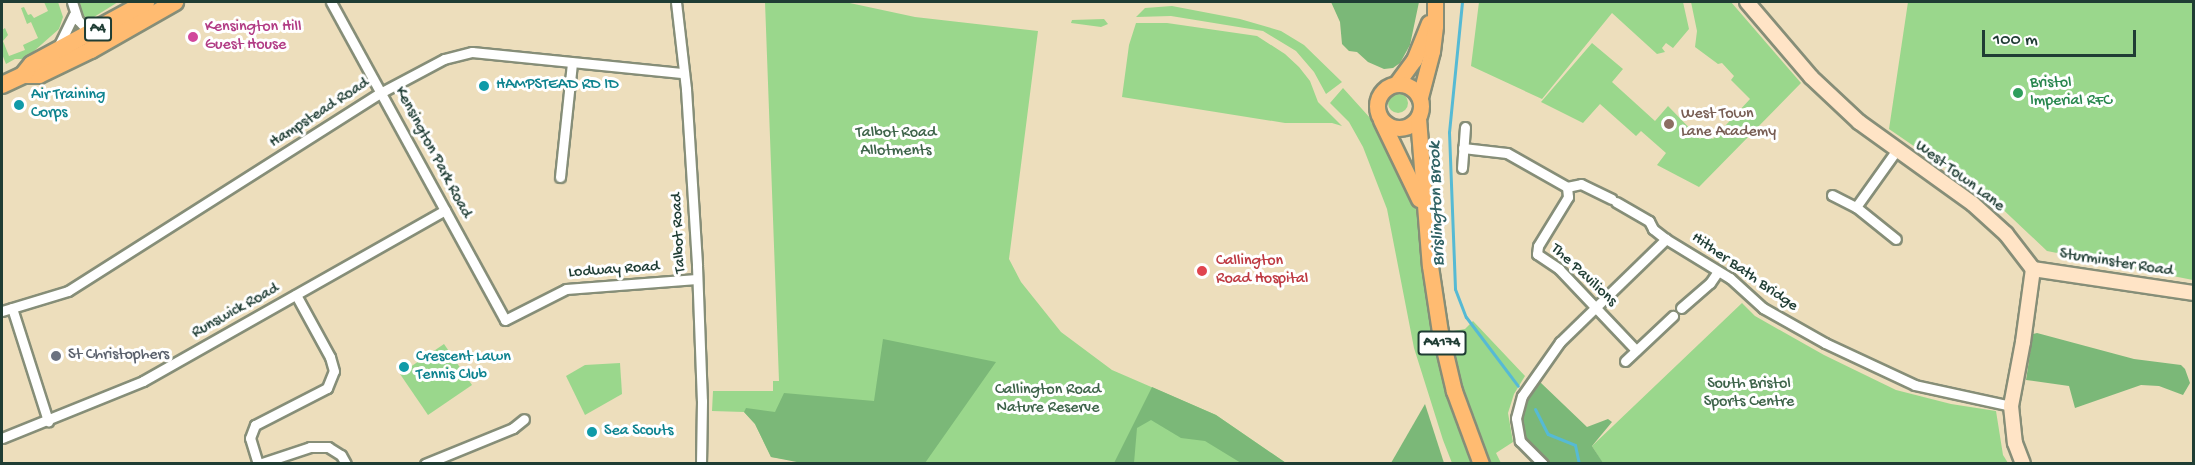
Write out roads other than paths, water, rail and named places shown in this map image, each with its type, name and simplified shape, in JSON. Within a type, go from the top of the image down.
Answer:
[{"type":"highway","name":"A4","points":[[2,85],[23,75],[32,64],[149,5],[175,2]]},
{"type":"highway","name":"A4","points":[[23,75],[39,75],[101,45],[149,5]]},
{"type":"main road","name":"A4174","points":[[1426,218],[1415,187],[1380,117],[1378,98],[1389,85],[1397,83],[1414,60],[1423,41],[1434,2]]},
{"type":"main road","name":"A4174","points":[[1434,2],[1436,26],[1420,97],[1422,104],[1418,118],[1419,151],[1440,332],[1454,391],[1481,464]]},
{"type":"main road","name":"West Town Lane","points":[[1747,2],[1811,77],[1858,122],[1973,204],[2008,236],[2033,269]]},
{"type":"main road","points":[[1397,83],[1412,87],[1420,97]]},
{"type":"main road","points":[[1380,117],[1390,127],[1398,128],[1408,126],[1418,118]]},
{"type":"main road","points":[[2024,464],[2015,443],[2011,406],[2025,332],[2033,269]]},
{"type":"main road","name":"Sturminster Road","points":[[2033,269],[2193,293]]},
{"type":"street","points":[[71,2],[74,14],[90,34],[115,34]]},
{"type":"street","name":"Kensington Park Road","points":[[331,2],[505,320]]},
{"type":"street","name":"Talbot Road","points":[[676,2],[684,73],[697,279],[702,401],[700,464]]},
{"type":"street","points":[[49,56],[62,41],[74,14]]},
{"type":"street","name":"Hampstead Road","points":[[2,311],[68,291],[382,92],[444,59],[472,52],[684,73]]},
{"type":"street","points":[[560,177],[572,63]]},
{"type":"street","points":[[1462,168],[1465,127]]},
{"type":"street","points":[[1463,148],[1507,153],[1568,187],[1581,184],[1649,221],[1653,229],[1666,239]]},
{"type":"street","points":[[1856,207],[1896,151]]},
{"type":"street","name":"The Pavilions","points":[[1568,187],[1568,197],[1538,246],[1537,254],[1559,269],[1636,350]]},
{"type":"street","points":[[1832,195],[1856,207],[1896,239]]},
{"type":"street","name":"Runswick Road","points":[[2,438],[143,381],[445,210]]},
{"type":"street","name":"Hither Bath Bridge","points":[[1543,464],[1520,441],[1516,418],[1518,406],[1560,342],[1666,239],[1718,271],[1763,308],[1825,343],[1916,385],[2011,406]]},
{"type":"street","points":[[1681,308],[1710,283],[1718,271]]},
{"type":"street","name":"Lodway Road","points":[[505,320],[566,289],[697,279]]},
{"type":"street","points":[[296,295],[330,357],[334,371],[327,388],[255,425],[250,438],[258,464],[310,447],[328,447],[341,455],[346,464]]},
{"type":"street","points":[[12,308],[48,421]]},
{"type":"street","points":[[1625,361],[1673,316]]},
{"type":"street","points":[[425,464],[513,428],[524,419]]},
{"type":"waterway","name":"Brislington Brook","points":[[1462,2],[1449,132],[1455,289],[1466,317],[1518,386]]},
{"type":"waterway","name":"Brislington Brook","points":[[1535,409],[1548,434],[1575,445],[1579,464]]},
{"type":"place","name":"Kensington Hill Guest House","points":[[193,37]]},
{"type":"place","name":"HAMPSTEAD RD ID","points":[[484,86]]},
{"type":"place","name":"Bristol Imperial RFC","points":[[2018,93]]},
{"type":"place","name":"Air Training Corps","points":[[19,105]]},
{"type":"place","name":"West Town Lane Academy","points":[[1669,124]]},
{"type":"place","name":"Callington Road Hospital","points":[[1202,271]]},
{"type":"place","name":"St Christophers","points":[[56,356]]},
{"type":"place","name":"Crescent Lawn Tennis Club","points":[[404,367]]},
{"type":"place","name":"Sea Scouts","points":[[592,432]]},
{"type":"park label","name":"Talbot Road Allotments","points":[[896,143]]},
{"type":"park label","name":"South Bristol Sports Centre","points":[[1749,394]]},
{"type":"park label","name":"Callington Road Nature Reserve","points":[[1048,400]]}]
